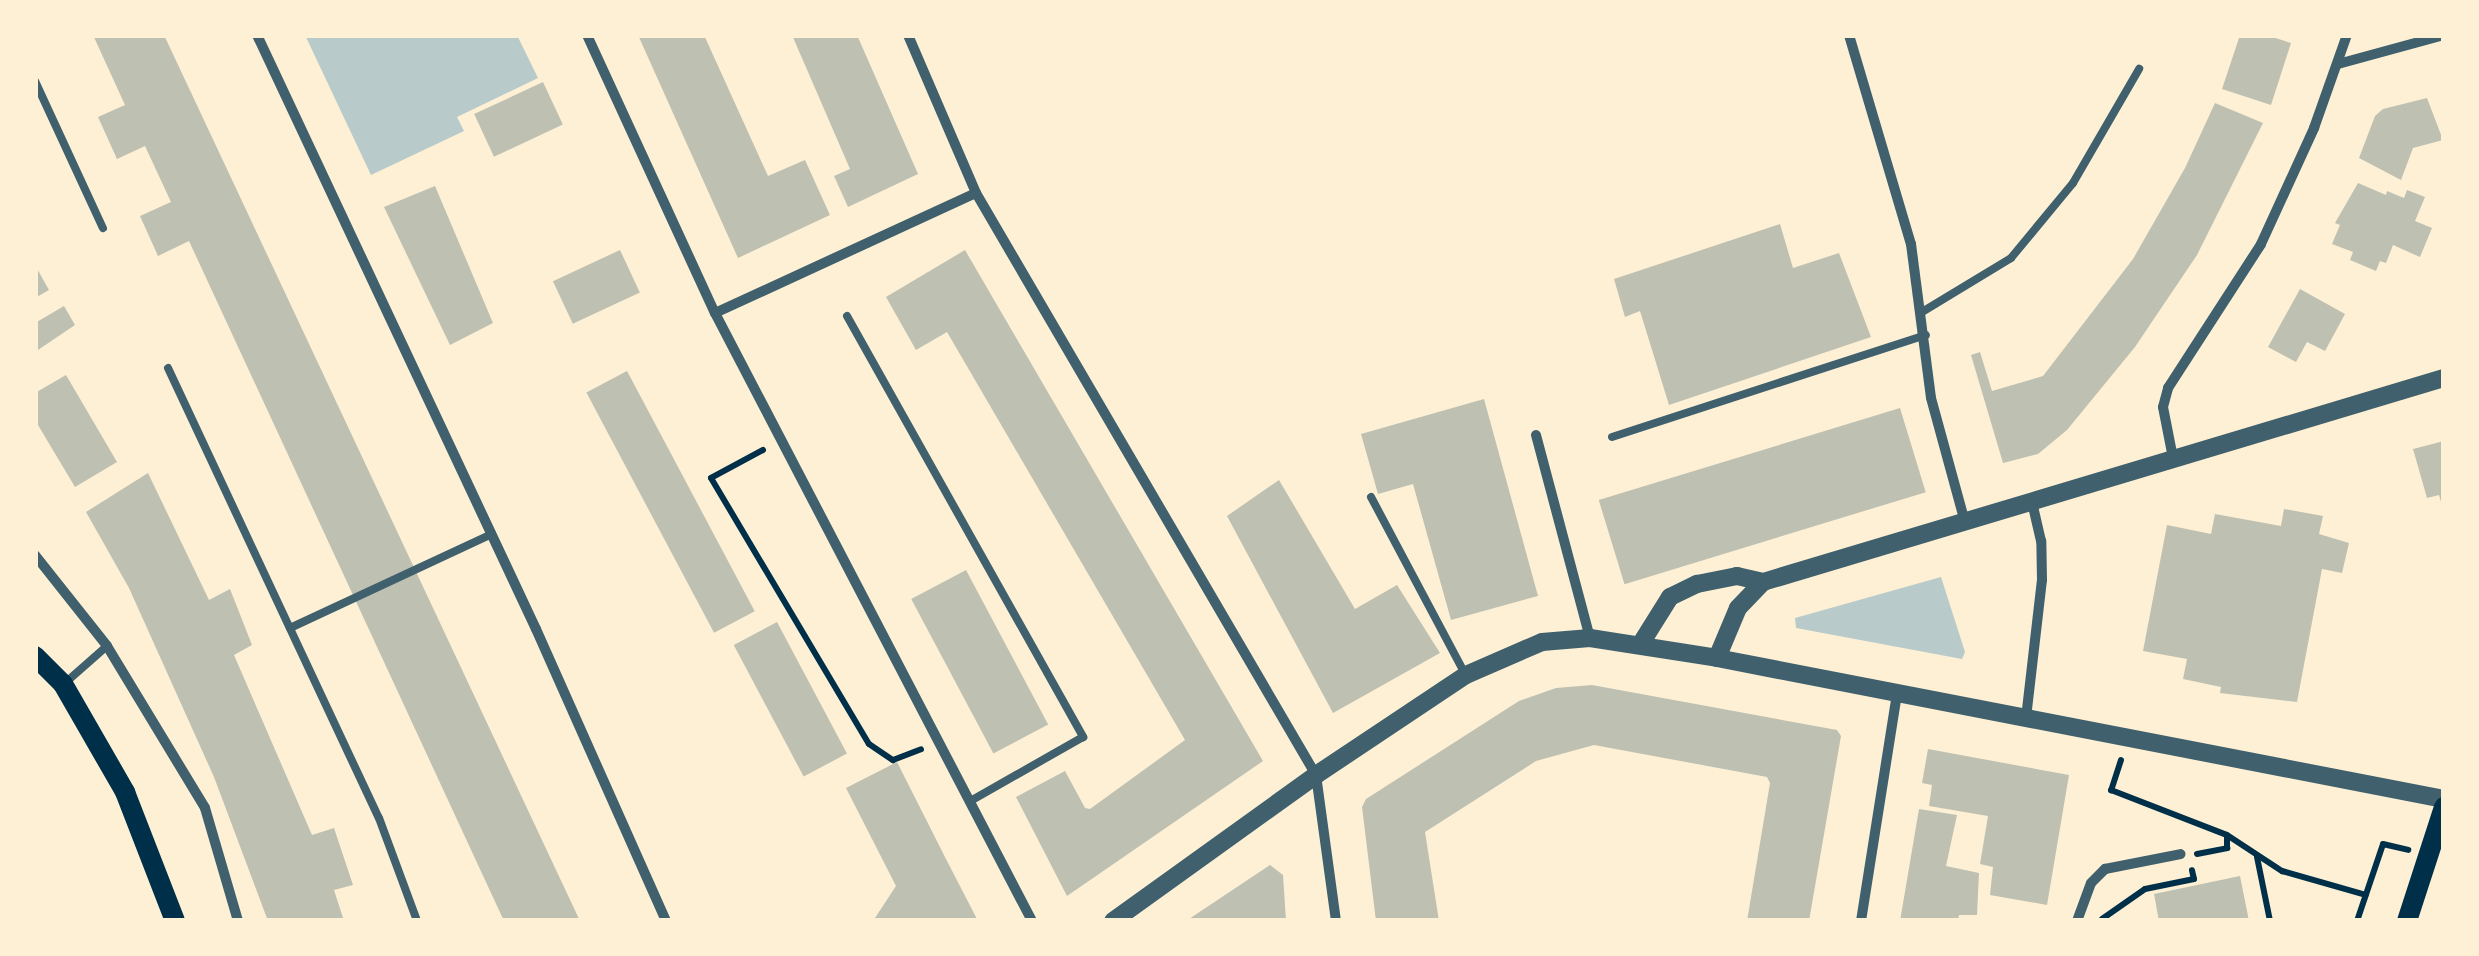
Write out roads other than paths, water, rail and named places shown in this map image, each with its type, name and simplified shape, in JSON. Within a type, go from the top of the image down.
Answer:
[{"type":"main road","points":[[35,656],[63,684],[125,792],[176,921]]},
{"type":"main road","points":[[2407,921],[2444,807]]},
{"type":"street","points":[[257,35],[492,534],[666,921]]},
{"type":"street","points":[[586,35],[715,312],[1032,921]]},
{"type":"street","points":[[908,35],[976,192],[1316,774],[1336,921]]},
{"type":"street","points":[[1849,35],[1911,244],[1926,336],[1931,398],[1965,522]]},
{"type":"street","points":[[2173,458],[2163,407],[2168,388],[2261,244],[2347,35]]},
{"type":"street","points":[[2338,64],[2444,35]]},
{"type":"street","points":[[715,312],[976,192]]},
{"type":"street","points":[[1718,658],[1738,608],[1764,582],[2444,378]]},
{"type":"street","points":[[1536,436],[1590,638]]},
{"type":"street","points":[[2026,718],[2042,580],[2042,541],[2032,502]]},
{"type":"street","points":[[35,555],[107,646],[204,808],[238,921]]},
{"type":"street","points":[[1640,646],[1670,597],[1697,584],[1738,576],[1764,582]]},
{"type":"street","points":[[1113,921],[1316,774],[1466,675],[1542,642],[1590,638],[1718,658],[2444,799]]},
{"type":"street","points":[[1861,921],[1897,693]]},
{"type":"street","points":[[2077,921],[2090,883],[2105,869],[2181,854]]},
{"type":"lane","points":[[1922,312],[2011,258],[2072,183],[2139,69]]},
{"type":"lane","points":[[35,81],[104,228]]},
{"type":"lane","points":[[847,316],[1084,737],[972,800]]},
{"type":"lane","points":[[1612,437],[1926,336]]},
{"type":"lane","points":[[168,368],[379,818],[417,921]]},
{"type":"lane","points":[[1371,497],[1466,675]]},
{"type":"lane","points":[[290,628],[492,534]]},
{"type":"lane","points":[[63,684],[107,646]]}]
